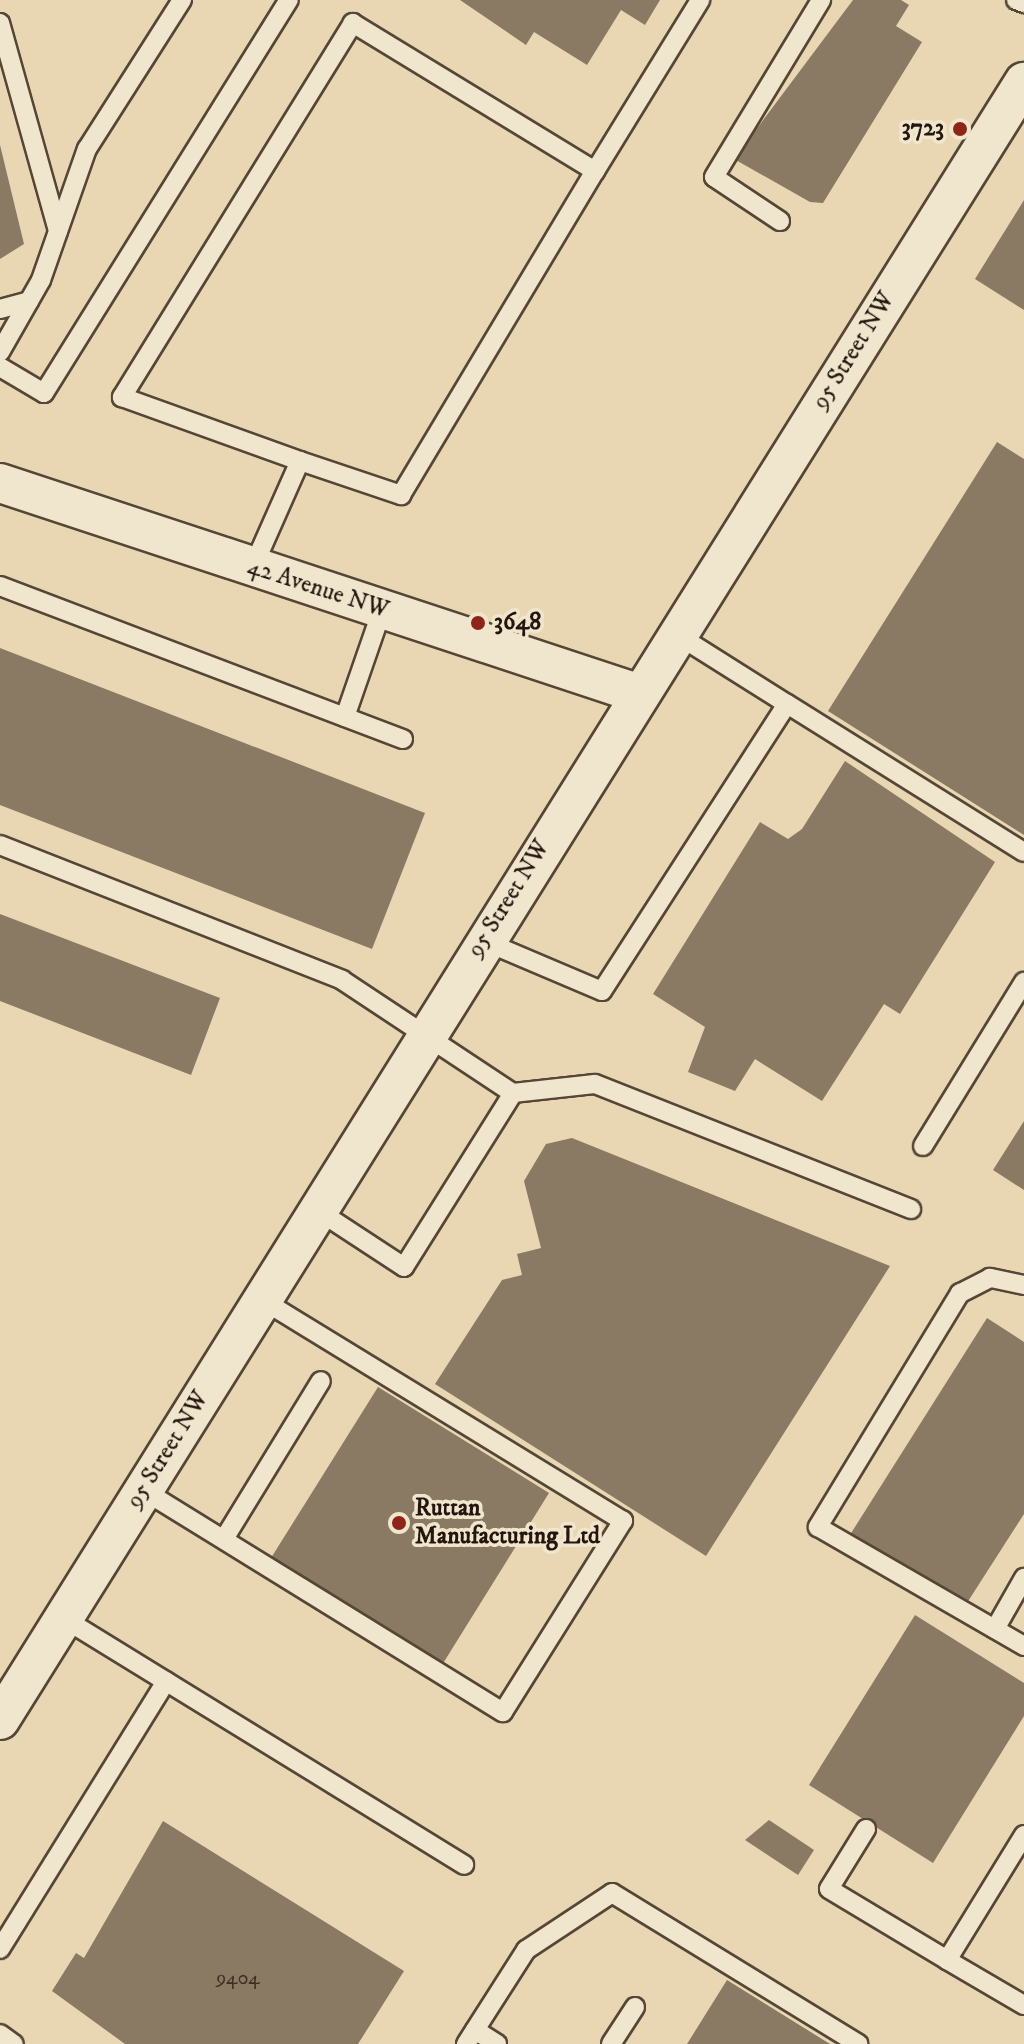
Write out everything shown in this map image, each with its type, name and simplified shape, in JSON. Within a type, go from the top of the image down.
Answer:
[{"type":"street","name":"95 Street NW","points":[[0,1720],[637,693],[1024,82]]},
{"type":"street","name":"42 Avenue NW","points":[[0,483],[637,693]]},
{"type":"lane","points":[[0,352],[29,301],[87,149],[182,0]]},
{"type":"lane","points":[[0,367],[44,393],[289,0]]},
{"type":"lane","points":[[595,171],[353,23],[122,397],[401,495],[700,0]]},
{"type":"lane","points":[[780,221],[714,177],[821,0]]},
{"type":"lane","points":[[1016,0],[1024,3]]},
{"type":"lane","points":[[0,23],[3,52],[58,231]]},
{"type":"lane","points":[[0,309],[29,301]]},
{"type":"lane","points":[[253,567],[300,461]]},
{"type":"lane","points":[[0,586],[403,739]]},
{"type":"lane","points":[[345,717],[382,610]]},
{"type":"lane","points":[[676,634],[1024,852]]},
{"type":"lane","points":[[484,941],[602,991],[787,704]]},
{"type":"lane","points":[[0,845],[342,980],[424,1038],[513,1093],[595,1084],[911,1209]]},
{"type":"lane","points":[[923,1146],[1024,982]]},
{"type":"lane","points":[[317,1210],[404,1267],[513,1093]]},
{"type":"lane","points":[[1024,1285],[990,1278],[960,1293],[818,1527],[1024,1646]]},
{"type":"lane","points":[[143,1490],[503,1712],[623,1521],[261,1299]]},
{"type":"lane","points":[[224,1539],[321,1381]]},
{"type":"lane","points":[[995,1629],[1024,1578]]},
{"type":"lane","points":[[63,1618],[464,1865]]},
{"type":"lane","points":[[0,1949],[166,1681]]},
{"type":"lane","points":[[866,1829],[829,1889],[1024,2005]]},
{"type":"lane","points":[[947,1960],[1024,1835]]},
{"type":"lane","points":[[497,2044],[471,2037],[526,1950],[612,1893],[858,2044]]},
{"type":"lane","points":[[611,2044],[635,2007]]},
{"type":"lane","points":[[0,2034],[14,2044]]},
{"type":"building","points":[[460,0],[660,0],[645,25],[621,10],[587,65],[534,32],[526,45]]},
{"type":"building","points":[[853,0],[901,0],[909,5],[896,26],[922,42],[823,203],[810,202],[734,159]]},
{"type":"building","points":[[0,145],[24,244],[0,259]]},
{"type":"building","points":[[1024,200],[1024,310],[975,279]]},
{"type":"building","points":[[997,442],[1024,459],[1024,835],[828,711]]},
{"type":"building","points":[[0,648],[425,813],[372,949],[0,805]]},
{"type":"building","points":[[845,761],[995,862],[900,1014],[884,1004],[822,1101],[755,1059],[735,1091],[688,1072],[705,1027],[653,994],[760,822],[788,839],[802,829]]},
{"type":"building","points":[[0,914],[220,998],[191,1075],[0,1001]]},
{"type":"building","points":[[1024,1121],[1024,1190],[993,1170]]},
{"type":"building","points":[[572,1138],[890,1266],[706,1556],[435,1384],[502,1280],[522,1275],[517,1254],[541,1248],[524,1181],[546,1144]]},
{"type":"building","points":[[987,1318],[1024,1342],[1024,1514],[965,1606],[848,1538]]},
{"type":"building","points":[[378,1387],[549,1493],[442,1665],[271,1558]]},
{"type":"building","points":[[915,1615],[1024,1683],[1024,1716],[933,1863],[809,1785]]},
{"type":"building","points":[[769,1820],[814,1850],[798,1875],[745,1840]]},
{"type":"building","points":[[163,1821],[404,1971],[358,2044],[125,2044],[52,1991],[76,1953],[84,1958]]},
{"type":"building","points":[[727,1980],[830,2044],[687,2044]]},
{"type":"place","name":"3723","points":[[960,129]]},
{"type":"place","name":"3648","points":[[478,623]]},
{"type":"place","name":"Ruttan Manufacturing Ltd","points":[[399,1523]]}]
